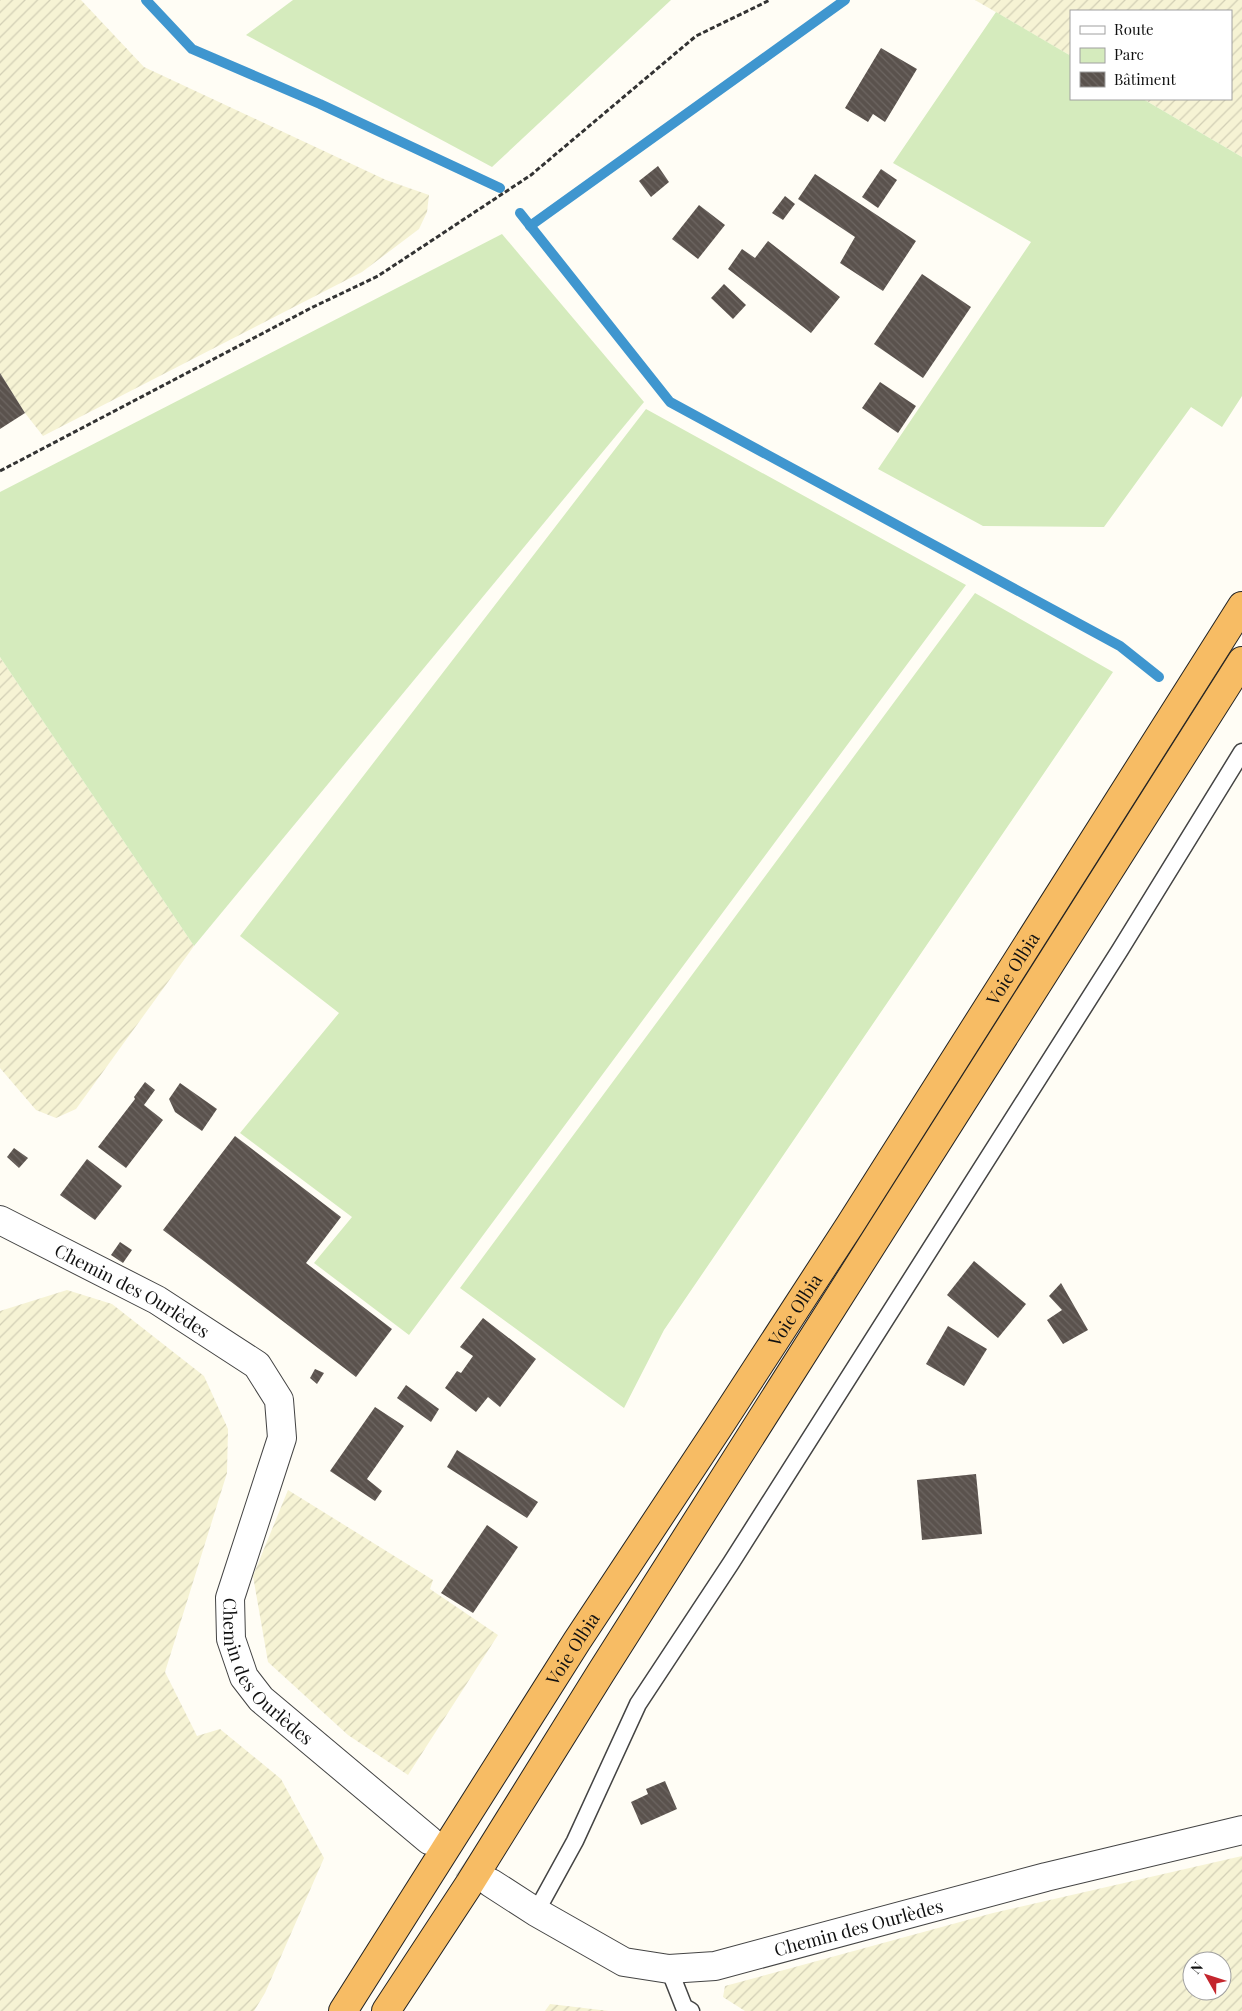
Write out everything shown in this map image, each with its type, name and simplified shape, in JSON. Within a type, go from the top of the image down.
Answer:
[{"type":"highway","name":"Voie Olbia","points":[[343,2011],[577,1641],[724,1420],[866,1200],[1242,606]]},
{"type":"highway","name":"Voie Olbia","points":[[386,2011],[470,1883],[621,1641],[1242,661]]},
{"type":"street","name":"Chemin des Ourlèdes","points":[[0,1220],[157,1300],[257,1365],[279,1400],[282,1438],[230,1598],[231,1639],[244,1676],[261,1699],[429,1840]]},
{"type":"street","name":"Chemin des Ourlèdes","points":[[491,1883],[536,1912],[624,1962],[669,1969],[715,1966],[1046,1877],[1242,1830]]},
{"type":"lane","points":[[536,1912],[575,1841],[638,1704],[736,1555],[1120,950],[1242,752]]},
{"type":"lane","points":[[669,1969],[684,2007],[691,2011]]},
{"type":"path","points":[[0,471],[311,308],[378,276],[531,175],[696,36],[770,0]]},
{"type":"shaded area","points":[[0,0],[81,0],[144,67],[386,180],[429,195],[427,212],[419,229],[362,272],[43,436],[25,413],[0,373]]},
{"type":"shaded area","points":[[975,0],[1242,0],[1242,157],[1145,100],[1232,100],[1232,10],[1070,10],[1070,55]]},
{"type":"shaded area","points":[[0,657],[194,946],[76,1109],[56,1118],[36,1110],[0,1068]]},
{"type":"shaded area","points":[[67,1290],[112,1304],[204,1376],[228,1429],[227,1473],[165,1672],[197,1736],[220,1729],[281,1779],[324,1858],[265,1993],[254,2011],[0,2011],[0,1311]]},
{"type":"shaded area","points":[[288,1490],[433,1580],[430,1589],[498,1635],[408,1775],[348,1735],[268,1662],[253,1576]]},
{"type":"shaded area","points":[[1242,1856],[1242,2011],[745,2011],[723,1997],[725,1986],[993,1913]]},
{"type":"shaded area","points":[[550,2004],[609,2011],[545,2011]]},
{"type":"green space","points":[[293,0],[671,0],[492,167],[246,35]]},
{"type":"green space","points":[[996,12],[1070,55],[1070,100],[1145,100],[1242,157],[1242,396],[1222,427],[1191,407],[1104,527],[983,526],[878,469],[1031,242],[893,163]]},
{"type":"green space","points":[[502,234],[644,402],[194,946],[0,657],[0,492]]},
{"type":"green space","points":[[646,409],[966,585],[409,1335],[314,1263],[352,1217],[240,1133],[339,1013],[240,936]]},
{"type":"green space","points":[[975,593],[1113,672],[664,1330],[624,1408],[460,1288]]},
{"type":"building","points":[[881,48],[917,69],[885,122],[873,114],[868,122],[845,108]]},
{"type":"building","points":[[658,166],[669,182],[651,197],[639,181]]},
{"type":"building","points":[[881,169],[897,180],[878,208],[862,197]]},
{"type":"building","points":[[815,174],[916,241],[883,291],[840,263],[855,237],[798,199]]},
{"type":"building","points":[[785,196],[795,204],[783,220],[772,213]]},
{"type":"building","points":[[699,205],[725,225],[698,259],[672,239]]},
{"type":"building","points":[[768,241],[840,297],[811,333],[728,269],[742,249],[755,258]]},
{"type":"building","points":[[922,274],[971,307],[923,378],[874,344]]},
{"type":"building","points":[[724,284],[746,305],[733,319],[711,298]]},
{"type":"building","points":[[0,373],[25,413],[0,429]]},
{"type":"building","points":[[880,382],[916,406],[898,433],[862,408]]},
{"type":"building","points":[[145,1082],[155,1090],[144,1105],[163,1120],[126,1168],[98,1147],[135,1099],[134,1097]]},
{"type":"building","points":[[180,1083],[217,1109],[202,1131],[175,1112],[169,1099]]},
{"type":"building","points":[[235,1136],[341,1217],[306,1263],[392,1329],[356,1377],[163,1230]]},
{"type":"building","points":[[14,1148],[28,1158],[19,1168],[7,1157]]},
{"type":"building","points":[[87,1159],[122,1186],[95,1220],[60,1195]]},
{"type":"building","points":[[120,1242],[132,1250],[123,1263],[111,1255]]},
{"type":"building","points":[[974,1261],[1026,1304],[998,1338],[947,1295]]},
{"type":"building","points":[[1061,1283],[1088,1330],[1063,1344],[1047,1320],[1062,1310],[1049,1296]]},
{"type":"building","points":[[483,1318],[536,1359],[500,1407],[488,1397],[476,1412],[445,1388],[457,1371],[461,1373],[473,1356],[460,1347]]},
{"type":"building","points":[[948,1326],[987,1349],[964,1386],[926,1364]]},
{"type":"building","points":[[315,1369],[324,1373],[317,1384],[310,1378]]},
{"type":"building","points":[[406,1385],[439,1409],[431,1422],[397,1398]]},
{"type":"building","points":[[375,1407],[404,1426],[367,1479],[382,1491],[375,1501],[330,1471]]},
{"type":"building","points":[[457,1450],[538,1502],[527,1518],[447,1467]]},
{"type":"building","points":[[976,1474],[982,1534],[922,1540],[917,1480]]},
{"type":"building","points":[[487,1525],[518,1547],[473,1613],[441,1593]]},
{"type":"building","points":[[665,1781],[677,1809],[641,1825],[631,1802],[648,1794],[646,1789]]},
{"type":"waterway","points":[[146,0],[192,49],[320,104],[500,188]]},
{"type":"waterway","points":[[530,226],[845,0]]},
{"type":"waterway","points":[[520,213],[670,402],[1120,646],[1159,677]]},
{"type":"tunnel","points":[[429,1840],[491,1883]]}]
